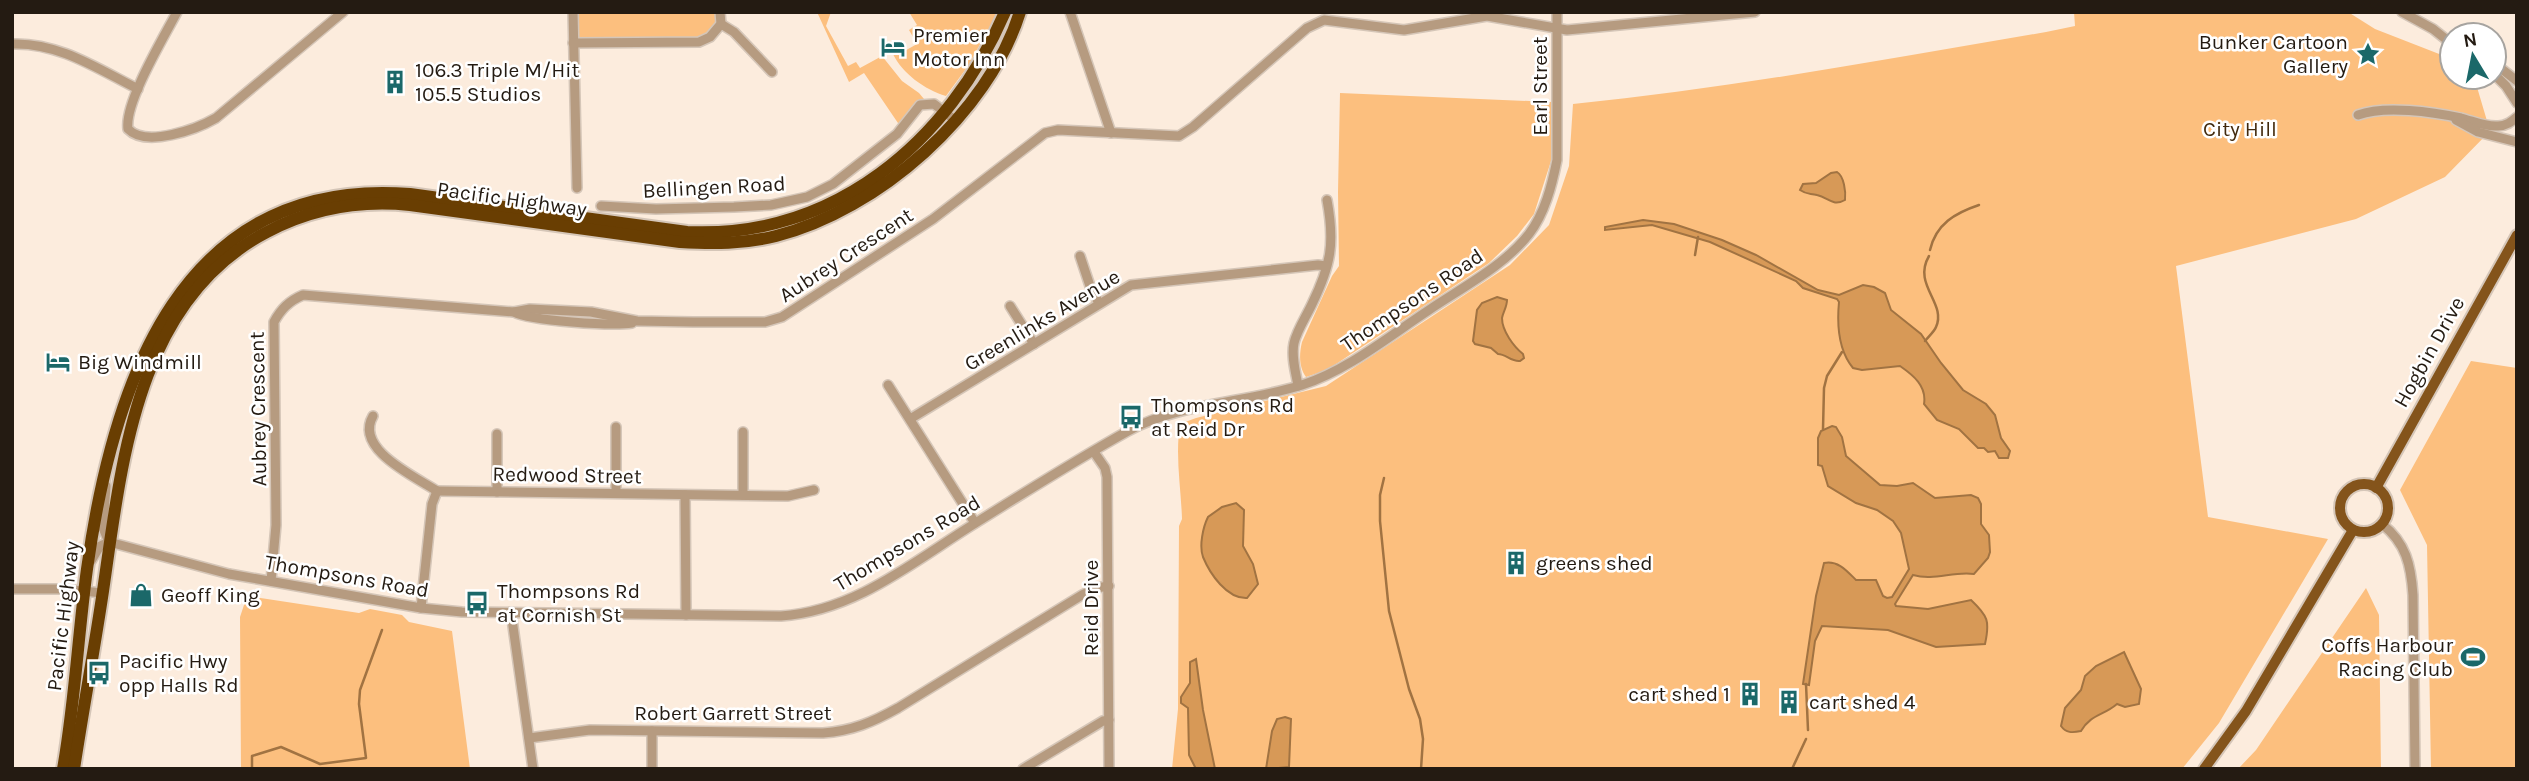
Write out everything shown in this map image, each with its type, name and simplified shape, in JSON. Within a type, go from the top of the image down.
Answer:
[{"type":"highway","name":"Pacific Highway","points":[[63,769],[72,712],[87,569],[106,469],[126,402],[160,321],[177,295],[219,250],[253,227],[290,209],[349,194],[395,193],[687,232],[715,233],[758,229],[813,212],[859,187],[951,116],[1006,12]]},
{"type":"highway","name":"Pacific Highway","points":[[74,769],[110,542],[135,415],[145,380],[171,323],[193,291],[213,269],[245,244],[277,226],[327,209],[370,202],[680,242],[731,243],[799,229],[855,202],[927,150],[951,116],[997,63],[1012,36],[1020,12]]},
{"type":"main road","name":"Hogbin Drive","points":[[2376,488],[2517,235]]},
{"type":"main road","points":[[2358,485],[2376,488],[2388,504],[2388,512],[2382,524],[2365,533],[2353,530],[2340,515],[2341,499],[2345,492],[2358,485]]},
{"type":"main road","points":[[2204,769],[2246,711],[2353,530]]},
{"type":"street","points":[[177,12],[138,89],[128,119],[128,129],[142,136],[159,136],[202,125],[231,107],[343,12]]},
{"type":"street","points":[[573,12],[577,188]]},
{"type":"street","points":[[573,43],[699,42],[710,37],[721,24],[720,12]]},
{"type":"street","points":[[1070,12],[1111,133],[1179,136],[1193,127],[1307,28],[1325,16],[1404,30],[1487,16],[1567,30],[1755,12]]},
{"type":"street","name":"Earl Street","points":[[1557,160],[1558,12]]},
{"type":"street","points":[[2402,12],[2438,33]]},
{"type":"street","points":[[721,24],[734,32],[772,72]]},
{"type":"street","points":[[2433,29],[2438,31]]},
{"type":"street","points":[[12,44],[36,44],[60,51],[138,89]]},
{"type":"street","name":"Bellingen Road","points":[[601,206],[656,209],[734,207],[794,201],[817,192],[852,170],[897,134],[920,105],[930,103],[951,116]]},
{"type":"street","points":[[2358,115],[2376,111],[2402,111],[2500,127],[2517,117]]},
{"type":"street","points":[[2449,117],[2478,132],[2517,142]]},
{"type":"street","name":"Aubrey Crescent","points":[[271,581],[276,524],[274,322],[285,306],[303,295],[514,312],[530,309],[591,312],[637,321],[765,322],[782,317],[933,219],[1045,133],[1058,130],[1111,133]]},
{"type":"street","name":"Thompsons Road","points":[[110,542],[229,574],[421,608],[781,616],[823,610],[861,595],[1146,421],[1298,386],[1335,372],[1495,266],[1516,248],[1530,232],[1548,198],[1557,160]]},
{"type":"street","points":[[1298,386],[1293,357],[1294,344],[1331,257],[1327,200]]},
{"type":"street","points":[[1080,256],[1091,289],[1099,303]]},
{"type":"street","name":"Greenlinks Avenue","points":[[910,419],[1131,285],[1326,266]]},
{"type":"street","points":[[1010,306],[1034,344]]},
{"type":"street","points":[[888,385],[975,523]]},
{"type":"street","points":[[373,416],[368,430],[373,444],[381,453],[437,491],[432,504],[421,608]]},
{"type":"street","points":[[616,427],[616,492]]},
{"type":"street","points":[[743,432],[743,495]]},
{"type":"street","points":[[496,434],[497,492]]},
{"type":"street","name":"Reid Drive","points":[[1094,452],[1105,468],[1107,477],[1109,769]]},
{"type":"street","name":"Pacific Highway","points":[[106,469],[103,528],[110,542]]},
{"type":"street","name":"Redwood Street","points":[[437,491],[788,496],[814,490]]},
{"type":"street","points":[[685,495],[686,615]]},
{"type":"street","points":[[2382,524],[2404,549],[2410,566],[2413,595],[2415,769]]},
{"type":"street","points":[[87,569],[100,546],[110,542]]},
{"type":"street","name":"Robert Garrett Street","points":[[528,738],[590,730],[823,733],[862,726],[898,708],[1082,595],[1108,586]]},
{"type":"street","points":[[12,589],[61,589],[103,593]]},
{"type":"street","points":[[511,612],[533,769]]},
{"type":"street","points":[[1023,769],[1102,721],[1109,720]]},
{"type":"street","points":[[652,731],[652,769]]},
{"type":"green space","points":[[573,12],[720,12],[721,24],[699,42],[573,43]]},
{"type":"green space","points":[[817,12],[831,12],[826,26],[848,66],[856,62],[860,68],[882,56],[902,81],[924,99],[900,126],[864,73],[849,82]]},
{"type":"green space","points":[[909,12],[998,12],[968,66],[946,96],[915,80],[902,68],[893,54],[899,50],[901,53],[917,44],[909,30],[917,25]]},
{"type":"green space","name":"City Hill","points":[[2074,12],[2348,12],[2375,29],[2438,54],[2438,91],[2478,91],[2490,131],[2445,177],[2356,219],[2176,266],[2208,517],[2328,539],[2219,723],[2182,769],[1172,769],[1178,709],[1179,526],[1182,519],[1178,460],[1180,424],[1326,386],[1510,265],[1549,225],[1569,166],[1573,104],[1751,81],[2075,26]]},
{"type":"green space","points":[[1340,93],[1552,102],[1551,161],[1534,214],[1517,236],[1489,263],[1327,370],[1306,377],[1300,361],[1302,342],[1339,266]]},
{"type":"green space","name":"Coffs Harbour Racing Club","points":[[2471,361],[2517,368],[2517,769],[2431,769],[2427,545],[2400,490]]},
{"type":"green space","points":[[2366,588],[2379,615],[2381,769],[2238,769],[2256,750]]},
{"type":"green space","points":[[247,596],[359,613],[370,609],[402,615],[409,622],[452,631],[470,769],[241,769],[240,617]]},
{"type":"shaded area","points":[[1837,172],[1845,189],[1845,200],[1841,202],[1800,190],[1803,184],[1816,183]]},
{"type":"shaded area","points":[[1643,220],[1674,224],[1722,240],[1756,255],[1818,290],[1839,295],[1863,285],[1885,293],[1891,310],[1921,334],[1963,390],[1986,404],[1995,415],[2001,438],[2010,451],[2008,458],[1999,458],[1995,451],[1988,452],[1984,448],[1978,448],[1959,429],[1937,420],[1924,404],[1921,386],[1900,366],[1862,370],[1853,368],[1841,345],[1837,299],[1803,288],[1796,281],[1710,242],[1652,225],[1605,230],[1605,227]]},
{"type":"shaded area","points":[[1497,297],[1507,300],[1502,318],[1504,328],[1523,354],[1524,358],[1520,361],[1498,354],[1473,341],[1477,310],[1482,303]]},
{"type":"shaded area","points":[[1836,427],[1842,437],[1846,456],[1880,485],[1913,483],[1935,498],[1971,495],[1978,498],[1981,504],[1981,524],[1989,535],[1988,558],[1974,574],[1928,577],[1913,575],[1895,604],[1928,609],[1971,600],[1986,619],[1985,644],[1936,647],[1888,630],[1822,626],[1815,641],[1809,685],[1803,684],[1816,596],[1824,563],[1838,565],[1856,580],[1876,580],[1883,596],[1887,598],[1892,597],[1909,569],[1901,533],[1893,521],[1828,486],[1822,466],[1818,465],[1818,438],[1821,431]]},
{"type":"shaded area","points":[[1236,503],[1244,510],[1243,546],[1253,564],[1258,584],[1247,598],[1233,594],[1220,584],[1210,571],[1201,548],[1208,517],[1222,507]]},
{"type":"shaded area","points":[[2124,652],[2141,689],[2139,704],[2125,707],[2117,704],[2089,721],[2081,731],[2065,730],[2061,726],[2065,708],[2081,690],[2085,676],[2096,666]]},
{"type":"shaded area","points":[[1196,659],[1215,769],[1196,769],[1189,755],[1188,708],[1181,703],[1181,697],[1190,683],[1190,662]]},
{"type":"shaded area","points":[[1277,719],[1291,719],[1289,767],[1266,769],[1272,731]]},
{"type":"waterway","points":[[1930,250],[1942,226],[1962,212],[1979,205]]},
{"type":"waterway","points":[[1695,255],[1698,237]]},
{"type":"waterway","points":[[1925,341],[1935,329],[1938,318],[1924,276],[1929,256]]},
{"type":"waterway","points":[[1823,429],[1824,388],[1827,376],[1842,352]]},
{"type":"waterway","points":[[1384,478],[1380,495],[1380,521],[1389,611],[1409,689],[1420,719],[1423,739],[1421,769]]},
{"type":"waterway","points":[[252,769],[252,756],[281,747],[320,764],[366,758],[359,704],[360,690],[382,630]]},
{"type":"waterway","points":[[1806,684],[1808,730]]},
{"type":"waterway","points":[[1792,769],[1806,739]]},
{"type":"place","name":"Premier Motor Inn","points":[[893,47]]},
{"type":"place","name":"Bunker Cartoon Gallery","points":[[2368,54]]},
{"type":"place","name":"106.3 Triple M/Hit 105.5 Studios","points":[[395,82]]},
{"type":"place","name":"Big Windmill","points":[[58,362]]},
{"type":"place","name":"Thompsons Rd at Reid Dr","points":[[1131,417]]},
{"type":"place","name":"greens shed","points":[[1516,563]]},
{"type":"place","name":"Geoff King","points":[[141,595]]},
{"type":"place","name":"Thompsons Rd at Cornish St","points":[[477,603]]},
{"type":"place","name":"Coffs Harbour Racing Club","points":[[2473,657]]},
{"type":"place","name":"Pacific Hwy opp Halls Rd","points":[[99,673]]},
{"type":"place","name":"cart shed 1","points":[[1750,694]]},
{"type":"place","name":"cart shed 4","points":[[1789,702]]}]
